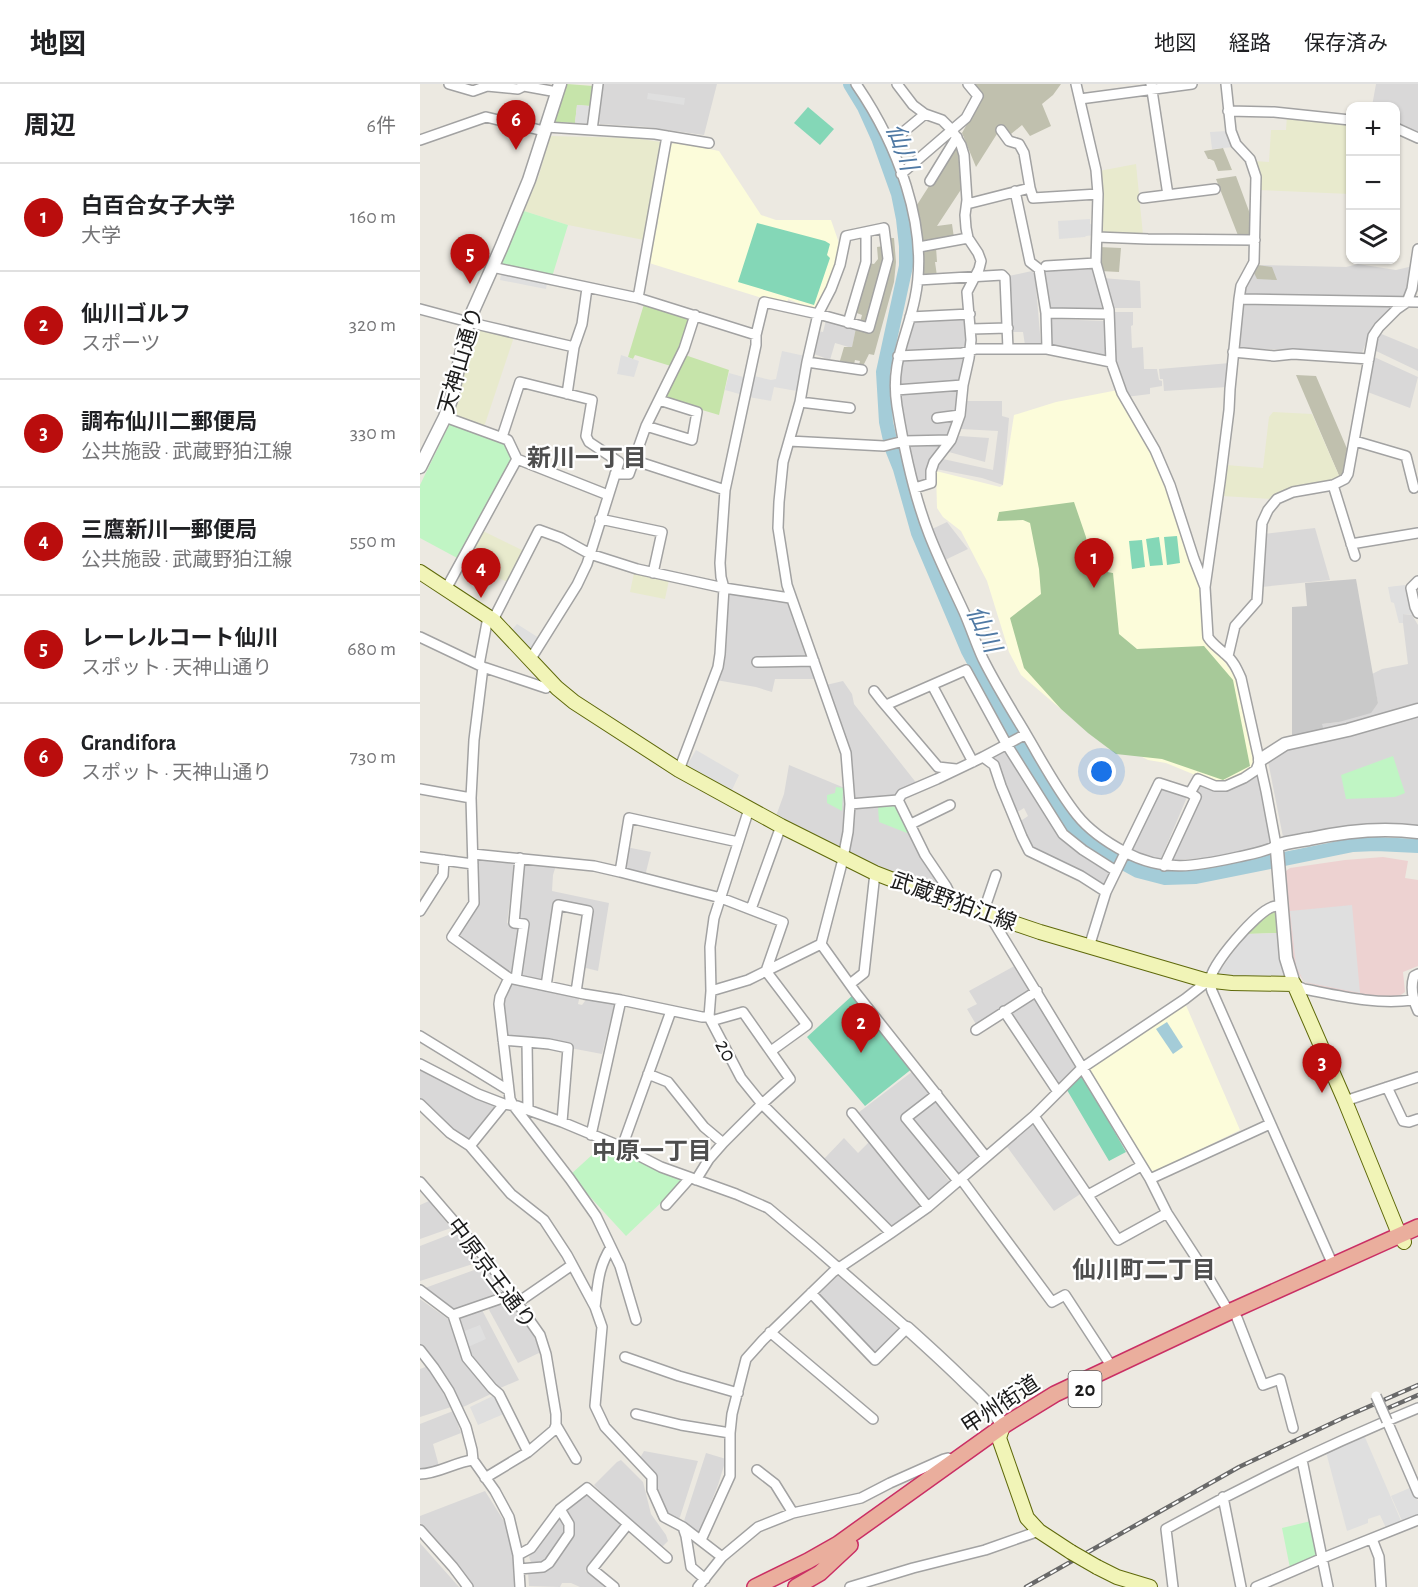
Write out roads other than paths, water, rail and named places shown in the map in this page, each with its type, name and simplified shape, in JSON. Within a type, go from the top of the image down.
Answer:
[{"type":"highway","name":"甲州街道","points":[[796,1587],[820,1573],[854,1542],[1055,1394],[1407,1238],[1418,1227]]},
{"type":"highway","name":"甲州街道","points":[[755,1587],[838,1544],[952,1462],[1048,1406],[1333,1265],[1407,1238]]},
{"type":"main road","name":"武蔵野狛江線","points":[[420,573],[490,618],[551,682],[584,708],[679,770],[781,826],[875,873],[987,915],[1209,981],[1294,984]]},
{"type":"main road","points":[[1294,984],[1407,1238]]},
{"type":"main road","points":[[1001,1432],[1027,1518],[1039,1531],[1126,1584],[1150,1587]]},
{"type":"street","points":[[449,84],[473,91],[487,86],[518,89],[524,86],[559,88]]},
{"type":"street","points":[[592,130],[598,84]]},
{"type":"street","points":[[856,84],[875,113],[890,143],[915,219],[919,247],[918,280],[898,356],[895,377],[901,441],[928,533],[983,659],[1024,735],[1077,815],[1087,826],[1125,854],[1164,866],[1178,867],[1257,853],[1334,833],[1363,830],[1418,832]]},
{"type":"street","points":[[897,84],[913,105],[925,114],[942,120],[955,134],[964,154],[967,204],[964,215],[968,238],[981,261],[967,292],[971,329],[970,351],[960,415],[951,440],[934,462],[931,483],[915,488]]},
{"type":"street","points":[[930,181],[978,96],[968,84]]},
{"type":"street","points":[[1076,84],[1094,155],[1098,194],[1096,263],[1109,314],[1111,362],[1122,393],[1155,450],[1170,484],[1205,587]]},
{"type":"street","points":[[1080,99],[1151,87],[1192,84]]},
{"type":"street","points":[[1226,84],[1231,130],[1236,144],[1250,159],[1256,177],[1255,240],[1254,262],[1241,286],[1239,299],[1229,410],[1205,587],[1208,637],[1228,656],[1241,678],[1277,848],[1286,958],[1294,984],[1304,989],[1368,1001],[1413,1000]]},
{"type":"street","points":[[1151,87],[1168,195]]},
{"type":"street","name":"天神山通り","points":[[420,467],[424,450],[445,417],[452,397],[468,322],[529,180],[559,88]]},
{"type":"street","points":[[1228,111],[1274,112],[1346,120]]},
{"type":"street","points":[[890,143],[925,114]]},
{"type":"street","points":[[420,140],[486,117],[545,129],[645,133],[709,143]]},
{"type":"street","points":[[1001,130],[1009,141],[1019,144],[1024,153],[1033,198],[1098,194]]},
{"type":"street","points":[[1400,130],[1418,138]]},
{"type":"street","points":[[901,174],[955,134]]},
{"type":"street","points":[[638,298],[667,136]]},
{"type":"street","points":[[967,204],[1030,188]]},
{"type":"street","points":[[1143,198],[1215,189]]},
{"type":"street","points":[[1015,191],[1030,262],[1039,269],[1046,313],[1047,349]]},
{"type":"street","points":[[679,770],[718,667],[724,588],[720,563],[725,490],[764,302],[818,314],[869,328],[888,259],[884,228],[846,236],[840,265],[818,314],[800,402],[783,462],[778,528],[790,598],[846,753],[850,804],[843,857],[820,944],[748,980],[711,991]]},
{"type":"street","points":[[848,323],[866,262],[866,232]]},
{"type":"street","points":[[1096,237],[1255,240]]},
{"type":"street","points":[[919,247],[968,238]]},
{"type":"street","points":[[1228,656],[1235,626],[1257,601],[1262,524],[1268,510],[1277,499],[1293,492],[1334,485],[1345,479],[1348,474],[1373,336],[1391,315],[1407,302],[1412,289],[1418,249]]},
{"type":"street","points":[[1046,267],[1096,263]]},
{"type":"street","points":[[492,267],[638,298],[756,334]]},
{"type":"street","points":[[918,280],[1002,275],[1005,278],[1008,349]]},
{"type":"street","points":[[567,394],[574,347],[582,324],[587,288]]},
{"type":"street","points":[[1239,299],[1418,302]]},
{"type":"street","points":[[421,312],[574,347]]},
{"type":"street","points":[[1046,313],[1109,314]]},
{"type":"street","points":[[910,317],[970,314]]},
{"type":"street","points":[[615,474],[629,474],[646,426],[684,349],[695,315]]},
{"type":"street","points":[[971,329],[1008,328]]},
{"type":"street","points":[[898,356],[1008,349],[1047,349],[1111,362]]},
{"type":"street","points":[[1233,352],[1274,356],[1293,354],[1369,359]]},
{"type":"street","points":[[807,362],[862,370]]},
{"type":"street","points":[[502,437],[520,382],[592,400],[586,436],[589,442],[619,462],[587,564],[577,585],[530,660]]},
{"type":"street","points":[[896,390],[963,385]]},
{"type":"street","points":[[646,426],[692,440],[697,412],[658,400]]},
{"type":"street","points":[[800,402],[850,408]]},
{"type":"street","points":[[937,418],[960,415]]},
{"type":"street","points":[[445,417],[508,440],[517,459],[608,495]]},
{"type":"street","points":[[789,441],[886,445],[901,441],[951,440]]},
{"type":"street","points":[[1355,441],[1406,456],[1414,488]]},
{"type":"street","points":[[446,589],[517,459]]},
{"type":"street","points":[[633,460],[725,490]]},
{"type":"street","points":[[1334,485],[1355,556]]},
{"type":"street","points":[[600,519],[662,532],[653,573]]},
{"type":"street","points":[[666,1205],[693,1179],[723,1143],[790,1078],[743,1012],[710,1019],[513,979],[452,937],[474,903],[471,798],[474,741],[481,666],[490,618],[539,530],[561,538],[590,554],[637,569],[724,588],[790,598]]},
{"type":"street","points":[[1351,544],[1418,533]]},
{"type":"street","points":[[1417,582],[1411,588],[1418,613]]},
{"type":"street","points":[[420,637],[481,666],[546,688],[551,682]]},
{"type":"street","points":[[757,662],[814,661]]},
{"type":"street","points":[[886,705],[966,670],[1063,834],[1116,871]]},
{"type":"street","points":[[932,685],[973,762]]},
{"type":"street","points":[[874,691],[938,767],[958,769]]},
{"type":"street","points":[[1190,793],[1198,779],[1215,786],[1226,786],[1244,778],[1257,770],[1260,760],[1285,744],[1348,730],[1418,710]]},
{"type":"street","points":[[898,800],[902,794],[973,762],[1024,735]]},
{"type":"street","points":[[983,757],[993,765],[1029,851],[1081,876],[1106,892]]},
{"type":"street","points":[[1089,947],[1106,892],[1159,783],[1196,797],[1164,866]]},
{"type":"street","points":[[420,789],[471,798]]},
{"type":"street","points":[[850,804],[898,800]]},
{"type":"street","points":[[898,800],[925,855],[948,890],[948,901]]},
{"type":"street","points":[[910,824],[950,805]]},
{"type":"street","name":"20","points":[[749,809],[714,918],[711,939],[710,1019],[741,1077],[762,1104],[891,1233]]},
{"type":"street","points":[[620,872],[629,818],[738,842]]},
{"type":"street","points":[[751,909],[781,826]]},
{"type":"street","points":[[420,857],[444,860],[520,858],[594,866],[722,898],[783,922],[766,971]]},
{"type":"street","points":[[470,1146],[509,1105],[499,1004],[500,997],[513,979],[524,924],[514,923],[520,858]]},
{"type":"street","points":[[420,911],[443,875],[444,860]]},
{"type":"street","points":[[850,984],[864,973],[875,873]]},
{"type":"street","points":[[996,875],[987,915],[1150,1179],[1167,1214],[1233,1315],[1263,1385],[1280,1379],[1293,1428]]},
{"type":"street","points":[[546,986],[558,905],[588,911],[576,992]]},
{"type":"street","points":[[701,1540],[730,1476],[732,1414],[746,1359],[770,1332],[838,1268],[928,1207],[960,1180],[1034,1116],[1082,1068],[1209,981],[1216,966],[1250,924],[1272,907],[1282,905]]},
{"type":"street","points":[[820,944],[986,1157]]},
{"type":"street","points":[[766,971],[807,1025],[771,1051]]},
{"type":"street","points":[[1418,974],[1412,980],[1413,1000],[1418,1011]]},
{"type":"street","points":[[1209,981],[1333,1265]]},
{"type":"street","points":[[976,1030],[1036,991]]},
{"type":"street","points":[[591,1135],[621,1000]]},
{"type":"street","points":[[622,1148],[671,1011]]},
{"type":"street","points":[[1004,1011],[1058,1092]]},
{"type":"street","points":[[420,1036],[508,1090]]},
{"type":"street","points":[[503,1040],[568,1048],[562,1122]]},
{"type":"street","points":[[527,1042],[528,1110]]},
{"type":"street","points":[[420,1064],[478,1094],[562,1122],[661,1167],[768,1208],[936,1353],[997,1415],[1001,1432]]},
{"type":"street","points":[[648,1074],[668,1082],[704,1127],[723,1143]]},
{"type":"street","points":[[1345,1101],[1418,1077]]},
{"type":"street","points":[[1387,1087],[1402,1121],[1409,1122],[1418,1119]]},
{"type":"street","points":[[936,1094],[906,1118],[960,1180],[1052,1302],[1065,1295],[1112,1367]]},
{"type":"street","points":[[420,1104],[450,1133],[470,1146],[511,1194],[544,1220],[567,1255],[595,1307],[602,1327],[595,1406],[605,1427],[652,1477],[652,1490],[664,1516],[683,1527],[722,1557]]},
{"type":"street","points":[[509,1105],[596,1216],[620,1266],[636,1320]]},
{"type":"street","points":[[852,1113],[928,1207]]},
{"type":"street","points":[[1034,1116],[1118,1240],[1167,1214]]},
{"type":"street","points":[[1150,1179],[1270,1124]]},
{"type":"street","points":[[1088,1196],[1141,1166]]},
{"type":"street","name":"中原京王通り","points":[[420,1182],[488,1261],[540,1335],[554,1400],[556,1425]]},
{"type":"street","points":[[595,1307],[599,1273],[603,1260],[611,1247]]},
{"type":"street","points":[[453,1314],[514,1299],[572,1265]]},
{"type":"street","points":[[420,1290],[453,1314],[467,1358],[499,1394],[528,1452]]},
{"type":"street","points":[[811,1293],[875,1360],[907,1328]]},
{"type":"street","points":[[770,1332],[873,1419]]},
{"type":"street","points":[[420,1350],[449,1391],[466,1427],[472,1460],[495,1491],[509,1517],[518,1555],[520,1587]]},
{"type":"street","points":[[625,1357],[678,1376],[738,1393]]},
{"type":"street","points":[[420,1366],[430,1362]]},
{"type":"street","points":[[1376,1396],[1418,1493]]},
{"type":"street","points":[[1173,1587],[1166,1530],[1223,1497],[1418,1408]]},
{"type":"street","points":[[636,1414],[730,1434]]},
{"type":"street","points":[[485,1478],[528,1452],[550,1434],[556,1425],[576,1459]]},
{"type":"street","points":[[698,1587],[722,1557],[758,1527],[793,1512],[861,1498],[944,1459],[948,1458],[952,1462]]},
{"type":"street","points":[[420,1474],[472,1460]]},
{"type":"street","points":[[1302,1460],[1328,1587]]},
{"type":"street","points":[[757,1470],[775,1484],[793,1512]]},
{"type":"street","points":[[518,1555],[531,1548],[560,1509],[587,1488],[667,1558]]},
{"type":"street","points":[[1223,1497],[1241,1587]]},
{"type":"street","points":[[519,1569],[543,1567],[549,1563],[568,1534],[570,1524],[560,1509]]},
{"type":"street","points":[[1256,1587],[1418,1520]]},
{"type":"street","points":[[614,1587],[592,1569],[628,1524]]},
{"type":"street","points":[[683,1527],[691,1567],[705,1579]]},
{"type":"street","points":[[420,1530],[468,1587]]},
{"type":"street","points":[[850,1587],[985,1550],[1039,1531]]},
{"type":"street","points":[[1372,1539],[1379,1557],[1381,1587]]},
{"type":"street","points":[[881,1577],[886,1587]]},
{"type":"water","points":[[1167,1022],[1183,1047],[1173,1054],[1156,1029]]},
{"type":"waterway","name":"仙川","points":[[850,84],[864,107],[878,138],[898,194],[903,219],[906,266],[883,372],[886,422],[892,449],[918,533],[968,651],[1011,731],[1073,827],[1107,854],[1138,871],[1165,878],[1196,877],[1353,845],[1418,846]]},
{"type":"railway","points":[[1026,1587],[1239,1467],[1418,1385]]},
{"type":"railway","points":[[1379,1412],[1418,1395]]},
{"type":"place","name":"Grandifora","points":[[516,150]]},
{"type":"place","name":"レーレルコート仙川","points":[[470,284]]},
{"type":"place","name":"白百合女子大学","points":[[1094,588]]},
{"type":"place","name":"三鷹新川一郵便局","points":[[481,598]]},
{"type":"place","name":"仙川ゴルフ","points":[[861,1053]]},
{"type":"place","name":"調布仙川二郵便局","points":[[1322,1093]]},
{"type":"district","name":"新川一丁目","points":[[587,458]]},
{"type":"district","name":"中原一丁目","points":[[652,1151]]},
{"type":"district","name":"仙川町二丁目","points":[[1144,1270]]}]
